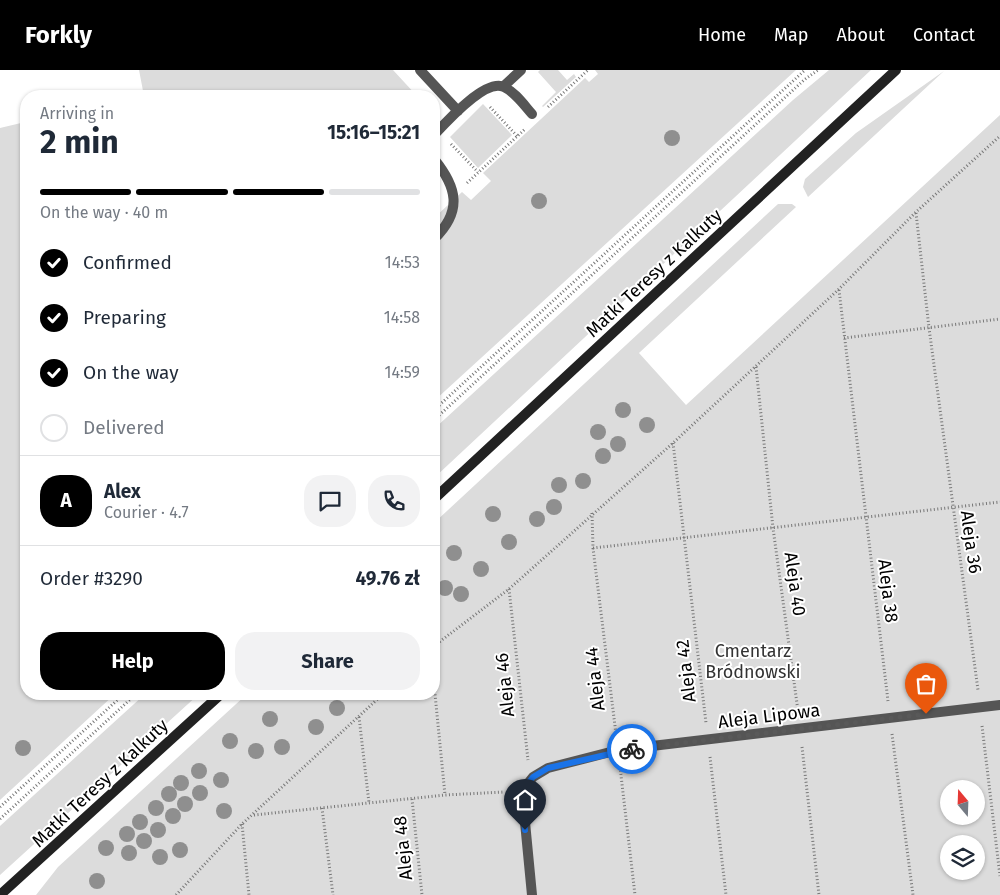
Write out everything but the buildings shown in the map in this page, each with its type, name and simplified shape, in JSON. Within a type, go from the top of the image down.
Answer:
[{"type":"street","points":[[420,70],[439,90]]},
{"type":"street","points":[[504,86],[521,70]]},
{"type":"street","name":"Matki Teresy z Kalkuty","points":[[440,493],[896,70]]},
{"type":"street","points":[[440,128],[484,89],[493,85],[504,86],[535,117]]},
{"type":"street","points":[[440,92],[458,111]]},
{"type":"street","points":[[440,166],[448,176],[453,196],[450,218],[440,231]]},
{"type":"street","name":"Matki Teresy z Kalkuty","points":[[0,895],[214,700]]},
{"type":"street","name":"Aleja Lipowa","points":[[522,791],[533,777],[548,768],[618,750],[1000,705]]},
{"type":"street","points":[[522,791],[532,895]]},
{"type":"path","points":[[453,196],[535,117],[588,70]]},
{"type":"path","points":[[440,405],[805,70]]},
{"type":"path","points":[[440,414],[804,80],[818,70]]},
{"type":"path","points":[[440,136],[478,172]]},
{"type":"path","points":[[440,641],[509,589],[592,513],[673,443],[839,290],[916,212],[1000,136]]},
{"type":"path","name":"Aleja 36","points":[[916,212],[929,328],[980,708],[1000,876]]},
{"type":"path","name":"Aleja 38","points":[[839,290],[864,518],[913,895]]},
{"type":"path","points":[[844,338],[1000,319]]},
{"type":"path","name":"Aleja 40","points":[[756,366],[773,528],[800,729],[819,895]]},
{"type":"path","name":"Aleja 42","points":[[673,443],[726,895]]},
{"type":"path","points":[[593,548],[1000,502]]},
{"type":"path","name":"Aleja 44","points":[[592,513],[593,548],[635,895]]},
{"type":"path","name":"Aleja 46","points":[[509,589],[528,761],[533,777]]},
{"type":"path","points":[[0,807],[117,700]]},
{"type":"path","points":[[0,819],[129,700]]},
{"type":"path","points":[[176,895],[242,824],[376,700]]},
{"type":"path","points":[[436,700],[445,795]]},
{"type":"path","points":[[359,716],[369,803]]},
{"type":"path","points":[[252,816],[445,795],[522,791]]},
{"type":"path","name":"Aleja 48","points":[[412,799],[422,895]]},
{"type":"path","points":[[322,808],[333,895]]},
{"type":"path","points":[[242,824],[249,895]]},
{"type":"green space","points":[[139,70],[393,70],[411,90],[143,90]]},
{"type":"green space","points":[[540,70],[558,70],[567,80],[574,74],[576,77],[543,107],[556,92],[538,72]]},
{"type":"green space","points":[[595,70],[796,70],[440,396],[440,212],[462,192],[471,200],[491,181],[483,173],[585,78],[589,82],[598,74]]},
{"type":"green space","points":[[829,70],[871,70],[440,472],[440,424],[793,100]]},
{"type":"green space","points":[[944,71],[808,197],[803,187],[805,179],[856,133]]},
{"type":"green space","points":[[483,104],[512,135],[478,168],[450,137]]},
{"type":"green space","name":"Cmentarz Bródnowski","points":[[1000,115],[1000,895],[36,895],[58,867],[240,700],[440,700],[440,517],[778,204],[792,204],[796,207],[639,353],[686,405]]},
{"type":"green space","points":[[20,123],[20,700],[108,700],[0,800],[0,128]]},
{"type":"green space","points":[[138,700],[192,700],[0,875],[0,826]]},
{"type":"way so far","points":[[632,749],[926,714]]},
{"type":"route","points":[[525,830],[522,791],[533,777],[548,768],[618,750],[632,749]]}]
